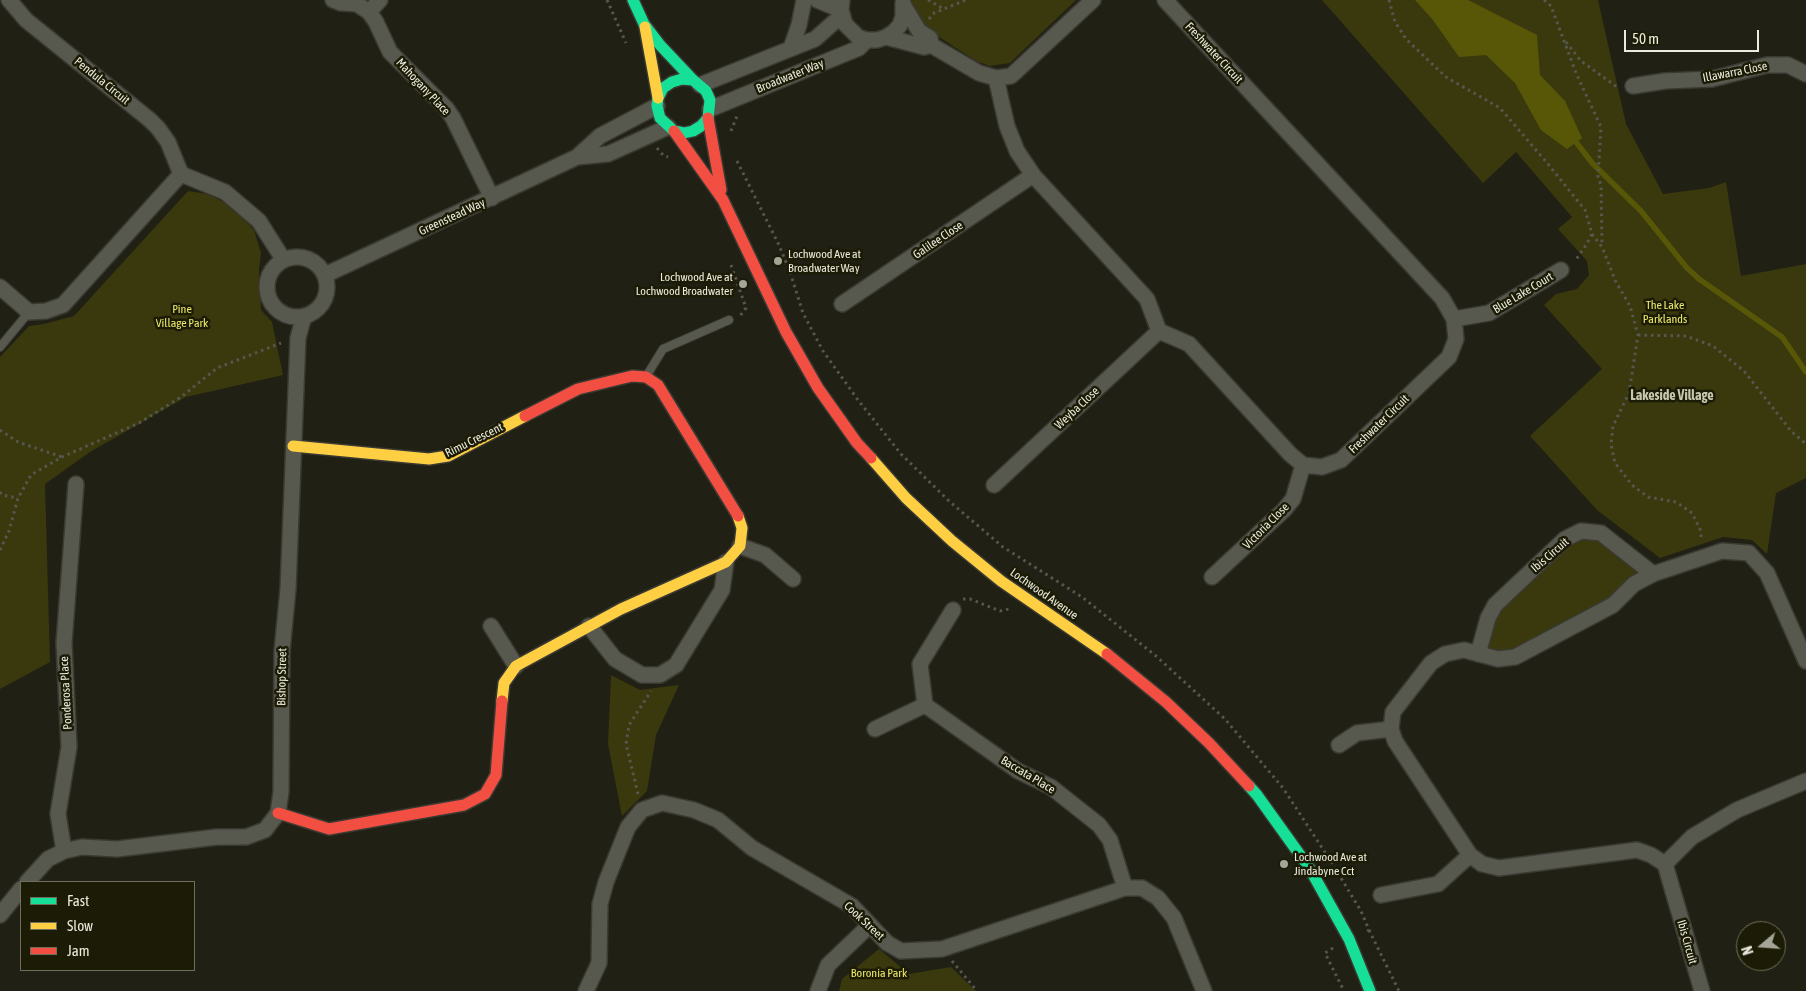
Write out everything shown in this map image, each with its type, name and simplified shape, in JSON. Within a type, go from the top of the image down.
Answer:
[{"type":"street","name":"Pendula Circuit","points":[[9,0],[26,20],[158,128],[168,142],[181,174]]},
{"type":"street","points":[[333,0],[341,3],[357,4],[369,12],[380,0]]},
{"type":"street","name":"Lochwood Avenue","points":[[633,0],[644,24],[660,44],[706,92],[710,100],[709,114],[723,200]]},
{"type":"street","name":"Broadwater Way","points":[[791,48],[799,26],[804,0]]},
{"type":"street","points":[[816,0],[842,8],[845,24],[858,37],[867,40]]},
{"type":"street","points":[[886,37],[924,47],[931,45],[979,74],[996,78],[1011,76],[1093,0]]},
{"type":"street","name":"Freshwater Circuit","points":[[1165,0],[1442,298],[1454,319],[1456,339],[1449,357],[1341,460],[1322,467],[1303,465]]},
{"type":"street","points":[[903,3],[920,31],[930,38],[931,45]]},
{"type":"street","points":[[886,37],[900,25],[903,16],[903,3]]},
{"type":"street","name":"Broadwater Way","points":[[697,83],[815,39],[842,8]]},
{"type":"street","name":"Mahogany Place","points":[[369,12],[376,22],[390,52],[446,108],[453,118],[492,198]]},
{"type":"street","name":"Lochwood Avenue","points":[[644,24],[660,118],[671,129],[723,200],[786,332],[818,388],[857,443],[906,498],[952,541],[1001,581],[1108,656],[1166,702],[1209,743],[1258,795],[1310,869],[1349,939],[1370,991]]},
{"type":"street","name":"Broadwater Way","points":[[709,114],[859,48],[867,40],[877,40],[886,37]]},
{"type":"street","name":"Illawarra Close","points":[[1633,86],[1665,81],[1712,79],[1767,65],[1788,65],[1806,74]]},
{"type":"street","points":[[996,78],[1007,126],[1017,150],[1033,175],[1148,299],[1159,331],[1189,344],[1290,454],[1303,465]]},
{"type":"street","points":[[658,102],[663,88],[672,82],[682,79],[697,83]]},
{"type":"street","name":"Greenstead Way","points":[[325,275],[578,157],[600,136],[658,102]]},
{"type":"street","points":[[671,129],[684,132],[693,131],[702,126],[709,114]]},
{"type":"street","name":"Greenstead Way","points":[[578,157],[608,154],[671,129]]},
{"type":"street","points":[[0,287],[29,312],[46,311],[63,305],[181,174],[225,192],[259,221],[283,259]]},
{"type":"street","name":"Galilee Close","points":[[842,304],[1033,175]]},
{"type":"street","points":[[295,256],[308,258],[318,264],[325,275],[328,285],[326,296],[318,308],[304,316],[293,317],[282,314],[274,307],[268,297],[266,286],[268,275],[274,266],[283,259],[295,256]]},
{"type":"street","name":"Blue Lake Court","points":[[1454,319],[1489,313],[1561,270]]},
{"type":"street","name":"Bishop Street","points":[[278,813],[281,792],[282,651],[288,589],[298,338],[304,316]]},
{"type":"street","name":"Weyba Close","points":[[994,485],[1159,331]]},
{"type":"street","name":"Rimu Crescent","points":[[293,446],[429,458],[448,456],[578,389],[632,376],[646,377]]},
{"type":"street","points":[[28,881],[48,859],[64,851],[82,847],[117,850],[217,837],[246,837],[265,830],[278,813],[329,829],[464,805],[485,794],[496,776],[504,683],[516,666],[621,609],[726,562],[740,546],[742,528],[737,513],[658,385],[646,377]]},
{"type":"street","name":"Victoria Close","points":[[1212,577],[1284,510],[1292,499],[1303,465]]},
{"type":"street","name":"Ponderosa Place","points":[[64,851],[58,814],[69,748],[64,643],[76,484]]},
{"type":"street","name":"Ibis Circuit","points":[[1478,654],[1488,618],[1495,605],[1565,539],[1581,532],[1601,533],[1653,574]]},
{"type":"street","points":[[740,546],[765,555],[794,579]]},
{"type":"street","points":[[1806,661],[1767,573],[1749,553],[1722,551],[1653,574],[1634,584],[1613,606],[1515,657],[1498,659],[1464,650],[1445,654],[1431,664],[1393,712],[1391,729],[1395,741],[1470,855],[1482,864],[1499,868],[1637,850],[1652,855],[1665,864],[1692,837],[1737,810],[1806,781]]},
{"type":"street","points":[[589,626],[614,659],[642,674],[660,676],[676,665],[722,590],[726,562]]},
{"type":"street","points":[[875,729],[925,705],[920,664],[953,610]]},
{"type":"street","points":[[491,626],[516,666]]},
{"type":"street","name":"Baccata Place","points":[[925,705],[1018,771],[1051,787],[1100,825],[1110,840],[1125,888]]},
{"type":"street","points":[[1339,745],[1357,733],[1391,729]]},
{"type":"street","name":"Cook Street","points":[[642,810],[662,803],[694,810],[718,820],[752,848],[852,906],[887,943],[901,951],[942,950],[1125,888],[1142,888],[1158,898],[1174,918],[1204,991]]},
{"type":"street","points":[[586,991],[600,963],[600,904],[606,882],[628,827],[642,810]]},
{"type":"street","points":[[1381,895],[1438,884],[1470,855]]},
{"type":"street","name":"Ibis Circuit","points":[[1665,864],[1702,991]]},
{"type":"street","points":[[0,915],[20,890]]},
{"type":"street","points":[[818,991],[828,965],[870,925]]},
{"type":"lane","points":[[0,347],[29,312]]},
{"type":"lane","points":[[646,377],[662,349],[729,320]]},
{"type":"path","points":[[928,0],[944,9]]},
{"type":"path","points":[[920,31],[934,13],[966,0]]},
{"type":"path","points":[[1389,0],[1395,22],[1406,39],[1446,77],[1500,108],[1585,210],[1592,234],[1602,246],[1616,282],[1630,306],[1638,335],[1629,393],[1613,426],[1611,444],[1615,462],[1632,485],[1648,497],[1676,502],[1692,513],[1700,529],[1704,557]]},
{"type":"path","points":[[1544,0],[1551,6],[1576,73],[1602,127],[1598,177],[1601,185],[1602,246]]},
{"type":"path","points":[[1564,38],[1581,61],[1617,87],[1633,86]]},
{"type":"path","points":[[735,157],[778,244],[790,272],[803,313],[823,351],[858,400],[901,454],[949,501],[1003,547]]},
{"type":"path","points":[[1561,270],[1575,261],[1592,234]]},
{"type":"path","points":[[729,320],[742,316],[746,308],[730,263]]},
{"type":"path","points":[[1638,335],[1686,336],[1713,346],[1744,371],[1791,430],[1806,444]]},
{"type":"path","points":[[0,550],[9,531],[18,498],[31,475],[62,457],[139,423],[181,397],[217,368],[298,338]]},
{"type":"path","points":[[0,430],[18,442],[62,457]]},
{"type":"path","points":[[0,492],[18,498]]},
{"type":"path","points":[[953,610],[960,600],[970,599],[1000,611],[1031,602]]},
{"type":"path","points":[[642,810],[626,744],[629,725],[660,676]]},
{"type":"path","points":[[1369,930],[1399,991]]},
{"type":"path","points":[[942,950],[977,991]]},
{"type":"green space","points":[[909,0],[1076,0],[1010,63],[990,66],[976,61],[927,29],[912,10]]},
{"type":"green space","name":"The Lake Parklands","points":[[1322,0],[1598,0],[1626,124],[1663,194],[1709,188],[1726,182],[1741,276],[1806,264],[1806,478],[1776,493],[1767,554],[1752,540],[1723,537],[1660,558],[1597,510],[1530,436],[1602,369],[1544,305],[1556,294],[1577,289],[1589,275],[1587,261],[1558,229],[1572,217],[1516,152],[1483,183]]},
{"type":"green space","name":"Pine Village Park","points":[[188,191],[207,194],[230,205],[254,230],[261,253],[259,270],[261,310],[272,322],[283,375],[186,397],[90,452],[45,484],[50,662],[0,689],[0,357],[29,326],[74,316]]},
{"type":"green space","points":[[1601,533],[1653,574],[1515,657],[1478,654],[1488,618],[1565,539]]},
{"type":"green space","points":[[611,675],[640,690],[679,685],[656,735],[647,791],[622,816],[608,744]]},
{"type":"green space","name":"Boronia Park","points":[[879,949],[909,974],[951,967],[976,991],[839,991],[842,979]]},
{"type":"shaded area","points":[[1415,0],[1468,0],[1537,35],[1540,75],[1565,101],[1582,138],[1567,149],[1541,130],[1515,83],[1486,55],[1459,57],[1433,20]]},
{"type":"waterway","points":[[1576,142],[1593,164],[1641,211],[1687,268],[1699,279],[1782,337],[1806,372]]},
{"type":"traffic: fast","points":[[633,0],[644,24],[660,45],[706,91],[710,100],[708,118],[701,126],[693,131],[684,133],[674,131],[660,118],[657,106],[658,98],[663,88],[672,82],[682,79],[693,80]]},
{"type":"traffic: fast","points":[[1249,786],[1310,869],[1349,939],[1370,991]]},
{"type":"traffic: slow","points":[[645,27],[658,98]]},
{"type":"traffic: slow","points":[[293,446],[429,459],[448,456],[525,416]]},
{"type":"traffic: slow","points":[[871,458],[906,498],[952,541],[1001,581],[1107,654]]},
{"type":"traffic: slow","points":[[502,701],[504,683],[516,666],[621,609],[726,562],[740,546],[742,528],[738,516]]},
{"type":"traffic: jam","points":[[708,118],[721,190]]},
{"type":"traffic: jam","points":[[674,131],[723,200],[786,332],[818,388],[857,443],[871,458]]},
{"type":"traffic: jam","points":[[525,416],[578,389],[632,376],[646,377],[658,385],[738,516]]},
{"type":"traffic: jam","points":[[1107,654],[1166,702],[1209,743],[1249,786]]},
{"type":"traffic: jam","points":[[278,813],[329,829],[464,805],[485,794],[496,775],[502,701]]},
{"type":"place","name":"Lochwood Ave at Broadwater Way","points":[[778,261]]},
{"type":"place","name":"Lochwood Ave at Lochwood Broadwater","points":[[743,284]]},
{"type":"place","name":"Lochwood Ave at Jindabyne Cct","points":[[1284,864]]},
{"type":"district","name":"Lakeside Village","points":[[1672,396]]}]
